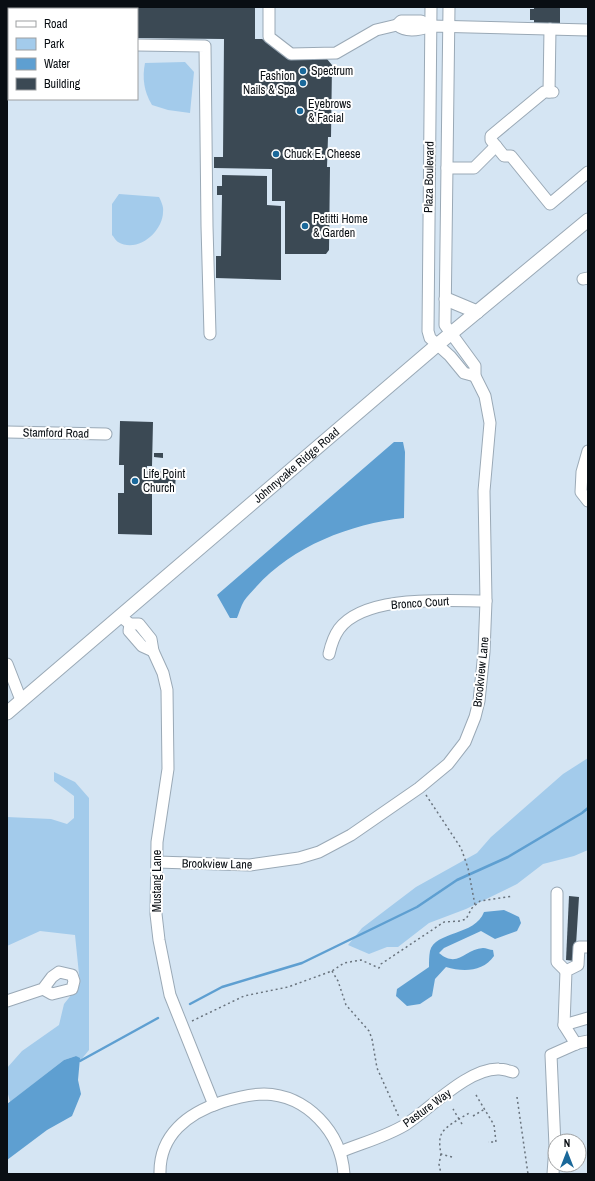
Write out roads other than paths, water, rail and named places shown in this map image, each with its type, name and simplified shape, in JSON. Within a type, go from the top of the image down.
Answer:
[{"type":"main road","name":"Johnnycake Ridge Road","points":[[7,713],[21,700],[125,620],[450,333],[588,220]]},
{"type":"main road","points":[[446,299],[477,312]]},
{"type":"street","points":[[269,7],[269,37],[291,54],[336,53],[376,30],[396,25],[401,21],[421,21],[431,26],[588,30]]},
{"type":"street","name":"Plaza Boulevard","points":[[431,7],[428,331],[430,338],[437,345]]},
{"type":"street","name":"Plaza Boulevard","points":[[449,7],[445,325],[450,333]]},
{"type":"street","points":[[550,30],[551,92],[544,92],[491,136],[491,140],[504,156],[511,156],[550,204],[588,172]]},
{"type":"street","points":[[138,45],[205,46],[210,334]]},
{"type":"street","points":[[447,168],[474,168],[496,146]]},
{"type":"street","name":"Brookview Lane","points":[[156,862],[250,866],[299,858],[319,852],[350,836],[420,787],[448,764],[464,742],[475,717],[479,701],[483,660],[486,601],[484,491],[490,423],[485,396],[475,376],[475,366],[450,333]]},
{"type":"street","points":[[437,345],[450,356],[464,372],[475,376]]},
{"type":"street","name":"Stamford Road","points":[[7,432],[106,434]]},
{"type":"street","points":[[588,452],[582,472],[580,492],[588,501]]},
{"type":"street","name":"Bronco Court","points":[[329,654],[335,635],[340,628],[346,622],[374,608],[417,601],[486,601]]},
{"type":"street","name":"Mustang Lane","points":[[125,620],[139,624],[151,639],[153,651],[161,669],[167,690],[168,769],[157,842],[156,914],[159,940],[170,995],[214,1105]]},
{"type":"street","points":[[7,664],[21,700]]},
{"type":"street","points":[[557,893],[557,962],[566,970]]},
{"type":"street","points":[[566,970],[578,965],[579,947],[588,947]]},
{"type":"street","points":[[566,970],[564,1025],[576,1044]]},
{"type":"street","points":[[7,1001],[43,989]]},
{"type":"street","points":[[564,1025],[588,1018]]},
{"type":"street","points":[[553,1174],[555,1146],[551,1055],[576,1044],[588,1042]]},
{"type":"street","name":"Pasture Way","points":[[340,1152],[380,1137],[402,1126],[444,1094],[480,1073],[500,1068],[513,1072]]},
{"type":"street","points":[[160,1174],[162,1153],[171,1134],[188,1118],[214,1105],[252,1094],[273,1095],[288,1099],[302,1105],[316,1115],[328,1129],[340,1152],[344,1174]]},
{"type":"water","points":[[394,442],[403,442],[405,452],[404,518],[384,521],[343,532],[324,539],[305,549],[287,560],[271,573],[245,599],[237,618],[230,618],[217,595]]},
{"type":"water","points":[[504,910],[519,917],[521,923],[517,931],[495,939],[481,931],[444,948],[439,953],[451,959],[457,959],[477,949],[484,948],[493,950],[494,956],[484,965],[478,968],[466,970],[446,967],[435,979],[432,996],[420,1004],[407,1006],[396,996],[397,989],[429,967],[430,951],[433,945],[439,940],[464,930],[479,920],[484,912]]},
{"type":"water","points":[[76,1056],[80,1058],[78,1080],[81,1094],[72,1116],[47,1130],[7,1160],[7,1104],[64,1060]]},
{"type":"waterway","points":[[190,1004],[222,987],[302,963],[417,907],[457,880],[508,857],[588,808]]},
{"type":"waterway","points":[[80,1061],[158,1018]]},
{"type":"place","name":"Spectrum","points":[[303,71]]},
{"type":"place","name":"Fashion Nails & Spa","points":[[303,83]]},
{"type":"place","name":"Eyebrows & Facial","points":[[300,111]]},
{"type":"place","name":"Chuck E. Cheese","points":[[276,154]]},
{"type":"place","name":"Petitti Home & Garden","points":[[305,226]]},
{"type":"place","name":"Life Point Church","points":[[135,481]]}]
